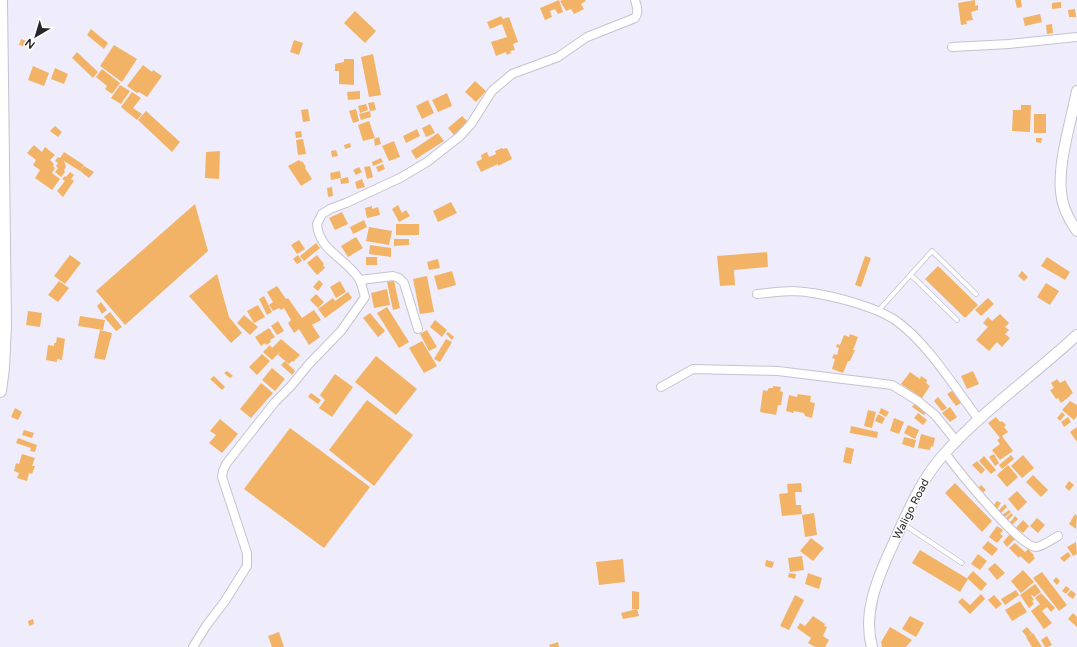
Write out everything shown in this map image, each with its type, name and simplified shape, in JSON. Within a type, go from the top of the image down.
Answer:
[{"type":"main road","points":[[0,391],[3,368],[5,325],[1,89],[2,0]]},
{"type":"street","points":[[193,647],[247,566],[247,553],[222,478],[226,464],[275,402],[341,330],[365,297],[360,280],[349,266],[321,240],[317,224],[322,214],[400,178],[427,162],[459,136],[471,124],[492,91],[501,82],[512,74],[558,57],[588,37],[635,18],[638,14],[638,9],[635,0]]},
{"type":"street","points":[[952,47],[1009,44],[1077,37]]},
{"type":"street","points":[[1077,91],[1060,175],[1060,193],[1064,208],[1072,225],[1077,231]]},
{"type":"street","points":[[360,280],[393,276],[400,278],[404,283],[418,328]]},
{"type":"street","points":[[757,294],[792,291],[822,294],[878,312],[894,320],[921,343],[979,420]]},
{"type":"street","name":"Waligo Road","points":[[872,647],[869,624],[872,601],[882,570],[916,496],[945,453],[979,420],[1077,335]]},
{"type":"street","points":[[661,386],[693,369],[785,372],[892,386],[918,401],[935,415],[957,442]]},
{"type":"street","points":[[945,453],[1005,524],[1028,546],[1036,547],[1058,536]]},
{"type":"lane","points":[[878,312],[932,251],[976,294]]},
{"type":"lane","points":[[911,275],[956,320]]},
{"type":"lane","points":[[903,524],[962,563]]},
{"type":"building","points":[[559,0],[563,12],[558,14],[555,9],[550,11],[552,17],[545,20],[540,8]]},
{"type":"building","points":[[975,0],[975,6],[978,5],[978,10],[971,12],[973,20],[966,21],[967,24],[961,25],[958,3]]},
{"type":"building","points":[[1015,0],[1021,0],[1022,7],[1017,8]]},
{"type":"building","points":[[560,1],[586,1],[581,4],[584,9],[574,14],[571,9],[566,11]]},
{"type":"building","points":[[1061,2],[1061,8],[1052,9],[1052,3]]},
{"type":"building","points":[[1075,9],[1076,17],[1069,17],[1068,10]]},
{"type":"building","points":[[355,11],[376,31],[365,43],[344,23]]},
{"type":"building","points":[[1040,14],[1042,22],[1025,26],[1023,18]]},
{"type":"building","points":[[501,16],[503,19],[509,17],[518,42],[513,44],[515,50],[510,51],[511,53],[507,55],[506,52],[496,56],[491,42],[507,37],[502,24],[490,29],[487,22]]},
{"type":"building","points":[[1052,24],[1053,33],[1047,34],[1046,25]]},
{"type":"building","points":[[91,29],[108,43],[104,49],[87,35]]},
{"type":"building","points":[[21,39],[29,42],[27,47],[19,45]]},
{"type":"building","points":[[294,40],[303,43],[299,55],[290,52]]},
{"type":"building","points":[[114,45],[137,59],[122,82],[100,66]]},
{"type":"building","points":[[77,52],[98,72],[93,78],[72,58]]},
{"type":"building","points":[[373,54],[381,95],[369,97],[361,57]]},
{"type":"building","points":[[344,59],[354,59],[354,85],[339,84],[339,71],[335,71],[335,64],[344,62]]},
{"type":"building","points":[[143,65],[152,72],[153,70],[162,76],[147,97],[139,92],[137,93],[127,86]]},
{"type":"building","points":[[33,66],[49,73],[44,86],[28,80]]},
{"type":"building","points":[[55,68],[68,74],[64,84],[51,79]]},
{"type":"building","points":[[102,69],[120,83],[112,94],[105,89],[107,86],[96,77]]},
{"type":"building","points":[[475,81],[486,91],[476,102],[465,92]]},
{"type":"building","points":[[120,85],[130,91],[121,104],[111,98]]},
{"type":"building","points":[[360,91],[360,99],[348,100],[347,92]]},
{"type":"building","points":[[132,92],[141,98],[133,108],[142,114],[137,120],[121,107]]},
{"type":"building","points":[[447,93],[452,106],[438,112],[432,100]]},
{"type":"building","points":[[428,100],[434,113],[422,119],[416,106]]},
{"type":"building","points":[[374,102],[376,110],[370,111],[368,103]]},
{"type":"building","points":[[366,104],[368,110],[360,113],[358,106]]},
{"type":"building","points":[[1021,105],[1031,105],[1030,132],[1012,131],[1013,110],[1021,110]]},
{"type":"building","points":[[308,109],[310,121],[303,122],[301,110]]},
{"type":"building","points":[[356,109],[359,121],[353,123],[349,111]]},
{"type":"building","points":[[146,111],[180,142],[172,152],[138,120]]},
{"type":"building","points":[[370,111],[371,117],[361,120],[359,114]]},
{"type":"building","points":[[1034,114],[1046,114],[1046,133],[1034,133]]},
{"type":"building","points":[[462,116],[468,122],[454,135],[448,128]]},
{"type":"building","points":[[369,121],[375,138],[363,141],[358,125]]},
{"type":"building","points":[[430,124],[435,133],[426,137],[422,128]]},
{"type":"building","points":[[55,126],[62,132],[58,137],[50,131]]},
{"type":"building","points":[[417,129],[420,136],[406,143],[403,136]]},
{"type":"building","points":[[301,131],[302,137],[296,138],[295,132]]},
{"type":"building","points":[[438,133],[444,141],[416,159],[411,151]]},
{"type":"building","points":[[379,137],[381,144],[375,146],[374,139]]},
{"type":"building","points":[[1036,138],[1042,138],[1041,143],[1036,142]]},
{"type":"building","points":[[303,139],[306,154],[298,155],[296,140]]},
{"type":"building","points":[[394,141],[400,157],[389,161],[382,146]]},
{"type":"building","points":[[350,143],[351,147],[345,149],[344,145]]},
{"type":"building","points":[[34,145],[42,152],[45,147],[55,155],[50,160],[54,164],[53,166],[55,168],[52,173],[60,179],[52,190],[35,178],[40,170],[33,165],[36,160],[27,153]]},
{"type":"building","points":[[502,148],[507,148],[512,159],[481,172],[476,162],[482,159],[481,155],[487,152],[489,157],[496,154],[495,151]]},
{"type":"building","points":[[336,150],[338,156],[332,157],[331,151]]},
{"type":"building","points":[[220,151],[219,179],[205,178],[206,152]]},
{"type":"building","points":[[64,152],[84,165],[80,171],[64,161],[66,167],[64,170],[65,172],[61,177],[55,172],[58,168],[56,166],[58,163],[55,161],[58,157],[60,158]]},
{"type":"building","points":[[381,158],[383,162],[373,166],[372,162]]},
{"type":"building","points":[[299,160],[301,162],[302,161],[312,179],[301,186],[288,166]]},
{"type":"building","points":[[383,164],[385,169],[378,172],[376,167]]},
{"type":"building","points":[[84,166],[94,172],[89,178],[80,171]]},
{"type":"building","points":[[370,166],[373,177],[367,179],[364,167]]},
{"type":"building","points":[[359,167],[362,172],[356,175],[353,170]]},
{"type":"building","points":[[340,171],[341,178],[331,180],[330,173]]},
{"type":"building","points":[[70,172],[74,175],[71,179],[74,181],[63,197],[57,191],[65,181],[62,179]]},
{"type":"building","points":[[348,177],[349,183],[341,184],[340,179]]},
{"type":"building","points":[[362,179],[365,187],[357,189],[355,182]]},
{"type":"building","points":[[332,187],[333,196],[328,197],[327,188]]},
{"type":"building","points":[[451,202],[457,213],[438,222],[433,211]]},
{"type":"building","points":[[195,204],[208,251],[125,325],[96,291]]},
{"type":"building","points":[[398,205],[402,213],[406,210],[410,216],[399,222],[392,209]]},
{"type":"building","points":[[372,206],[372,209],[378,207],[380,215],[367,218],[365,208]]},
{"type":"building","points":[[342,212],[348,224],[335,230],[329,218]]},
{"type":"building","points":[[364,220],[367,227],[353,234],[350,227]]},
{"type":"building","points":[[396,224],[419,224],[419,235],[396,235]]},
{"type":"building","points":[[369,227],[392,231],[389,245],[366,241]]},
{"type":"building","points":[[356,237],[363,248],[348,257],[341,246]]},
{"type":"building","points":[[394,239],[409,239],[409,245],[394,246]]},
{"type":"building","points":[[299,240],[305,249],[297,254],[291,245]]},
{"type":"building","points":[[316,243],[320,248],[304,261],[300,256]]},
{"type":"building","points":[[370,245],[391,248],[391,257],[369,254]]},
{"type":"building","points":[[767,252],[768,267],[734,270],[735,285],[720,286],[717,256]]},
{"type":"building","points":[[70,255],[81,263],[65,284],[54,276]]},
{"type":"building","points":[[298,255],[302,261],[297,264],[293,259]]},
{"type":"building","points":[[317,255],[324,264],[323,265],[325,268],[317,275],[307,263]]},
{"type":"building","points":[[865,256],[871,258],[861,287],[855,285]]},
{"type":"building","points":[[366,257],[377,257],[377,265],[366,265]]},
{"type":"building","points":[[1047,257],[1070,272],[1065,280],[1041,266]]},
{"type":"building","points":[[438,259],[440,268],[429,270],[427,262]]},
{"type":"building","points":[[938,266],[978,305],[965,318],[925,279]]},
{"type":"building","points":[[452,271],[456,285],[438,290],[434,276]]},
{"type":"building","points":[[1022,271],[1028,277],[1024,281],[1018,276]]},
{"type":"building","points":[[217,274],[229,317],[242,333],[231,343],[189,296]]},
{"type":"building","points":[[427,276],[434,312],[420,314],[413,279]]},
{"type":"building","points":[[319,280],[323,284],[318,291],[313,287]]},
{"type":"building","points":[[59,281],[69,288],[58,302],[48,295]]},
{"type":"building","points":[[340,281],[346,292],[336,298],[330,287]]},
{"type":"building","points":[[394,281],[400,308],[393,310],[387,282]]},
{"type":"building","points":[[1046,283],[1059,291],[1050,305],[1037,297]]},
{"type":"building","points":[[277,286],[286,299],[288,298],[302,318],[314,310],[321,320],[312,325],[320,337],[309,345],[299,329],[294,333],[288,323],[291,320],[284,308],[281,310],[279,308],[273,311],[269,305],[273,302],[267,292]]},
{"type":"building","points":[[387,289],[390,305],[374,308],[371,293]]},
{"type":"building","points":[[348,292],[352,298],[325,318],[318,309],[333,298],[335,301]]},
{"type":"building","points":[[316,294],[324,302],[318,308],[310,300]]},
{"type":"building","points":[[264,296],[272,312],[267,315],[259,299]]},
{"type":"building","points":[[988,298],[994,304],[981,316],[975,310]]},
{"type":"building","points":[[101,302],[107,310],[102,314],[97,306]]},
{"type":"building","points":[[258,305],[265,317],[254,323],[247,311]]},
{"type":"building","points":[[387,307],[409,342],[399,348],[377,313]]},
{"type":"building","points":[[28,311],[42,313],[40,327],[26,325]]},
{"type":"building","points":[[110,312],[122,327],[116,331],[104,317]]},
{"type":"building","points":[[370,313],[385,331],[378,337],[363,318]]},
{"type":"building","points":[[1000,314],[1009,323],[1005,327],[1009,330],[1005,334],[1010,338],[1002,347],[997,342],[989,351],[976,340],[988,327],[983,323],[988,317],[992,321]]},
{"type":"building","points":[[244,315],[258,327],[250,335],[237,323]]},
{"type":"building","points":[[80,316],[105,320],[103,330],[78,326]]},
{"type":"building","points":[[435,320],[447,330],[442,337],[430,327]]},
{"type":"building","points":[[278,321],[284,331],[277,335],[271,326]]},
{"type":"building","points":[[269,328],[275,337],[270,340],[271,342],[266,345],[265,343],[261,346],[255,337]]},
{"type":"building","points":[[100,330],[112,333],[105,360],[94,358]]},
{"type":"building","points":[[427,330],[437,347],[429,351],[420,334]]},
{"type":"building","points":[[448,332],[454,337],[452,340],[446,334]]},
{"type":"building","points":[[850,334],[858,337],[853,350],[855,350],[843,373],[832,369],[835,359],[832,358],[834,354],[837,355],[839,348],[836,347],[837,344],[840,345],[844,335],[849,337]]},
{"type":"building","points":[[57,337],[65,339],[62,360],[57,359],[57,362],[46,360],[48,345],[54,346]]},
{"type":"building","points":[[281,339],[300,355],[289,364],[278,355],[281,351],[272,360],[263,352],[270,345],[272,348]]},
{"type":"building","points":[[446,339],[452,342],[440,362],[434,359]]},
{"type":"building","points":[[422,341],[437,366],[424,373],[409,348]]},
{"type":"building","points":[[262,354],[270,361],[257,375],[249,367]]},
{"type":"building","points":[[376,356],[417,389],[396,415],[355,382]]},
{"type":"building","points":[[285,361],[295,371],[292,375],[281,365]]},
{"type":"building","points":[[272,368],[285,379],[275,391],[262,380]]},
{"type":"building","points":[[227,371],[233,376],[230,378],[224,373]]},
{"type":"building","points":[[973,371],[979,384],[967,389],[961,376]]},
{"type":"building","points":[[910,372],[920,379],[921,376],[927,380],[926,383],[930,386],[922,398],[901,384]]},
{"type":"building","points":[[335,374],[353,387],[332,417],[319,408],[325,400],[320,395]]},
{"type":"building","points":[[214,376],[225,387],[222,390],[210,379]]},
{"type":"building","points":[[1057,379],[1060,383],[1065,380],[1073,393],[1061,403],[1058,398],[1056,399],[1050,390],[1054,388],[1051,383]]},
{"type":"building","points":[[261,383],[273,393],[251,418],[240,409]]},
{"type":"building","points":[[773,386],[781,387],[780,391],[783,392],[781,405],[778,405],[776,415],[760,412],[763,390],[767,391],[769,388],[773,388]]},
{"type":"building","points":[[952,391],[961,403],[956,406],[947,394]]},
{"type":"building","points":[[311,393],[321,400],[318,404],[308,397]]},
{"type":"building","points":[[798,394],[811,396],[810,402],[815,403],[812,418],[805,416],[804,413],[794,411],[793,413],[786,411],[789,395],[797,397]]},
{"type":"building","points":[[938,397],[947,408],[942,411],[934,401]]},
{"type":"building","points":[[367,400],[413,435],[374,486],[329,450]]},
{"type":"building","points":[[1070,401],[1077,405],[1077,416],[1074,420],[1062,410]]},
{"type":"building","points":[[916,402],[928,410],[924,415],[912,407]]},
{"type":"building","points":[[950,407],[957,417],[950,422],[942,413]]},
{"type":"building","points":[[15,408],[22,412],[18,420],[11,417]]},
{"type":"building","points":[[881,408],[889,412],[886,417],[879,413]]},
{"type":"building","points":[[868,410],[876,412],[872,428],[864,426]]},
{"type":"building","points":[[1062,412],[1065,415],[1060,421],[1057,418]]},
{"type":"building","points":[[918,413],[927,420],[923,425],[914,418]]},
{"type":"building","points":[[878,414],[885,418],[882,424],[875,421]]},
{"type":"building","points":[[996,417],[1000,422],[1002,421],[1006,425],[1004,427],[1008,432],[1002,436],[1013,451],[1000,460],[992,450],[1000,444],[997,440],[1000,438],[988,423]]},
{"type":"building","points":[[1068,417],[1071,422],[1064,427],[1061,422]]},
{"type":"building","points":[[894,418],[904,422],[899,434],[890,431]]},
{"type":"building","points":[[220,419],[238,434],[222,453],[209,443],[216,435],[210,431]]},
{"type":"building","points":[[908,425],[919,430],[915,439],[904,433]]},
{"type":"building","points":[[851,426],[878,432],[877,438],[850,433]]},
{"type":"building","points":[[1077,427],[1077,442],[1070,432]]},
{"type":"building","points":[[290,428],[370,487],[324,548],[244,489]]},
{"type":"building","points":[[24,430],[34,433],[32,438],[22,435]]},
{"type":"building","points":[[921,434],[935,438],[933,447],[931,446],[930,450],[918,448]]},
{"type":"building","points":[[904,437],[916,440],[914,448],[902,444]]},
{"type":"building","points":[[18,438],[37,445],[35,452],[30,451],[31,448],[16,443]]},
{"type":"building","points":[[846,447],[854,449],[851,464],[843,462]]},
{"type":"building","points":[[22,454],[35,458],[32,466],[35,466],[32,474],[29,473],[27,481],[17,478],[19,473],[14,471],[16,463],[19,464]]},
{"type":"building","points":[[994,454],[999,463],[995,466],[989,457]]},
{"type":"building","points":[[1011,455],[1014,459],[1002,469],[999,465]]},
{"type":"building","points":[[1023,455],[1034,468],[1022,478],[1011,466]]},
{"type":"building","points":[[984,456],[996,470],[991,474],[979,461]]},
{"type":"building","points":[[977,461],[985,470],[981,474],[972,465]]},
{"type":"building","points":[[1008,465],[1018,477],[1007,487],[997,475]]},
{"type":"building","points":[[1033,475],[1048,490],[1041,497],[1026,482]]},
{"type":"building","points":[[1069,481],[1074,485],[1069,491],[1065,487]]},
{"type":"building","points":[[801,483],[802,492],[795,492],[796,505],[801,505],[802,514],[782,516],[779,494],[788,493],[787,484]]},
{"type":"building","points":[[955,483],[992,521],[982,532],[945,493]]},
{"type":"building","points":[[981,485],[986,490],[982,493],[978,488]]},
{"type":"building","points":[[1017,491],[1027,502],[1018,511],[1008,499]]},
{"type":"building","points":[[997,501],[1001,503],[997,509],[993,506]]},
{"type":"building","points":[[1005,504],[1007,507],[1000,514],[998,511]]},
{"type":"building","points":[[1009,510],[1011,512],[1004,518],[1002,515]]},
{"type":"building","points":[[814,513],[817,535],[805,537],[802,515]]},
{"type":"building","points":[[1011,513],[1013,515],[1006,522],[1004,520]]},
{"type":"building","points":[[1075,514],[1077,516],[1076,529],[1069,524]]},
{"type":"building","points":[[1015,516],[1018,519],[1010,527],[1008,525]]},
{"type":"building","points":[[1037,518],[1045,525],[1038,533],[1030,526]]},
{"type":"building","points":[[1023,520],[1029,526],[1023,533],[1016,528]]},
{"type":"building","points":[[997,526],[1003,530],[1000,534],[1003,536],[997,543],[989,537]]},
{"type":"building","points":[[1010,534],[1015,539],[1007,547],[1003,542]]},
{"type":"building","points":[[811,538],[824,548],[813,561],[800,551]]},
{"type":"building","points":[[988,541],[998,549],[992,556],[982,548]]},
{"type":"building","points":[[1076,542],[1077,554],[1073,556],[1067,547]]},
{"type":"building","points":[[1015,543],[1025,552],[1028,549],[1034,555],[1033,556],[1035,558],[1029,564],[1020,556],[1019,558],[1009,548]]},
{"type":"building","points":[[920,550],[968,579],[960,592],[912,563]]},
{"type":"building","points":[[1068,552],[1071,556],[1064,562],[1060,558]]},
{"type":"building","points":[[978,554],[987,561],[980,570],[971,564]]},
{"type":"building","points":[[802,556],[804,570],[790,572],[788,558]]},
{"type":"building","points":[[623,559],[625,582],[599,585],[596,562]]},
{"type":"building","points":[[766,560],[774,562],[772,568],[765,566]]},
{"type":"building","points":[[995,563],[1005,573],[997,580],[988,569]]},
{"type":"building","points":[[1023,570],[1034,582],[1021,593],[1011,581]]},
{"type":"building","points":[[973,571],[987,584],[981,591],[967,578]]},
{"type":"building","points":[[1042,572],[1067,605],[1059,611],[1033,578]]},
{"type":"building","points":[[789,573],[796,574],[795,579],[788,577]]},
{"type":"building","points":[[808,573],[822,578],[819,589],[805,584]]},
{"type":"building","points":[[1056,577],[1060,581],[1057,585],[1053,581]]},
{"type":"building","points":[[1035,584],[1041,592],[1034,597],[1031,595],[1034,600],[1032,601],[1034,604],[1029,608],[1020,595]]},
{"type":"building","points":[[1066,586],[1070,589],[1066,594],[1062,591]]},
{"type":"building","points":[[1016,590],[1019,595],[1005,605],[1001,599]]},
{"type":"building","points":[[1071,590],[1076,594],[1073,599],[1067,595]]},
{"type":"building","points":[[632,591],[639,592],[639,609],[632,609]]},
{"type":"building","points":[[1041,593],[1055,608],[1051,612],[1047,607],[1042,611],[1052,623],[1044,629],[1031,611],[1040,604],[1035,598]]},
{"type":"building","points":[[981,594],[985,599],[970,614],[958,602],[962,598],[970,605]]},
{"type":"building","points":[[795,595],[804,600],[789,630],[780,626]]},
{"type":"building","points":[[994,595],[1002,604],[996,609],[988,600]]},
{"type":"building","points":[[1020,601],[1027,612],[1012,621],[1005,610]]},
{"type":"building","points":[[637,609],[639,616],[623,619],[621,613]]},
{"type":"building","points":[[1073,613],[1077,617],[1077,627],[1068,619]]},
{"type":"building","points":[[813,616],[827,627],[823,636],[829,640],[825,647],[815,647],[808,643],[811,638],[797,628],[800,623],[805,626]]},
{"type":"building","points":[[910,616],[924,623],[916,637],[902,629]]},
{"type":"building","points":[[33,619],[34,624],[29,626],[28,621]]},
{"type":"building","points":[[890,627],[912,640],[906,647],[882,647],[881,642]]},
{"type":"building","points":[[1027,627],[1032,633],[1027,637],[1022,631]]},
{"type":"building","points":[[279,632],[284,647],[272,647],[268,636]]},
{"type":"building","points":[[1033,633],[1042,647],[1032,647],[1026,637]]},
{"type":"building","points":[[1047,636],[1052,645],[1045,647],[1041,640]]},
{"type":"building","points":[[558,642],[559,647],[550,647],[549,645]]}]
